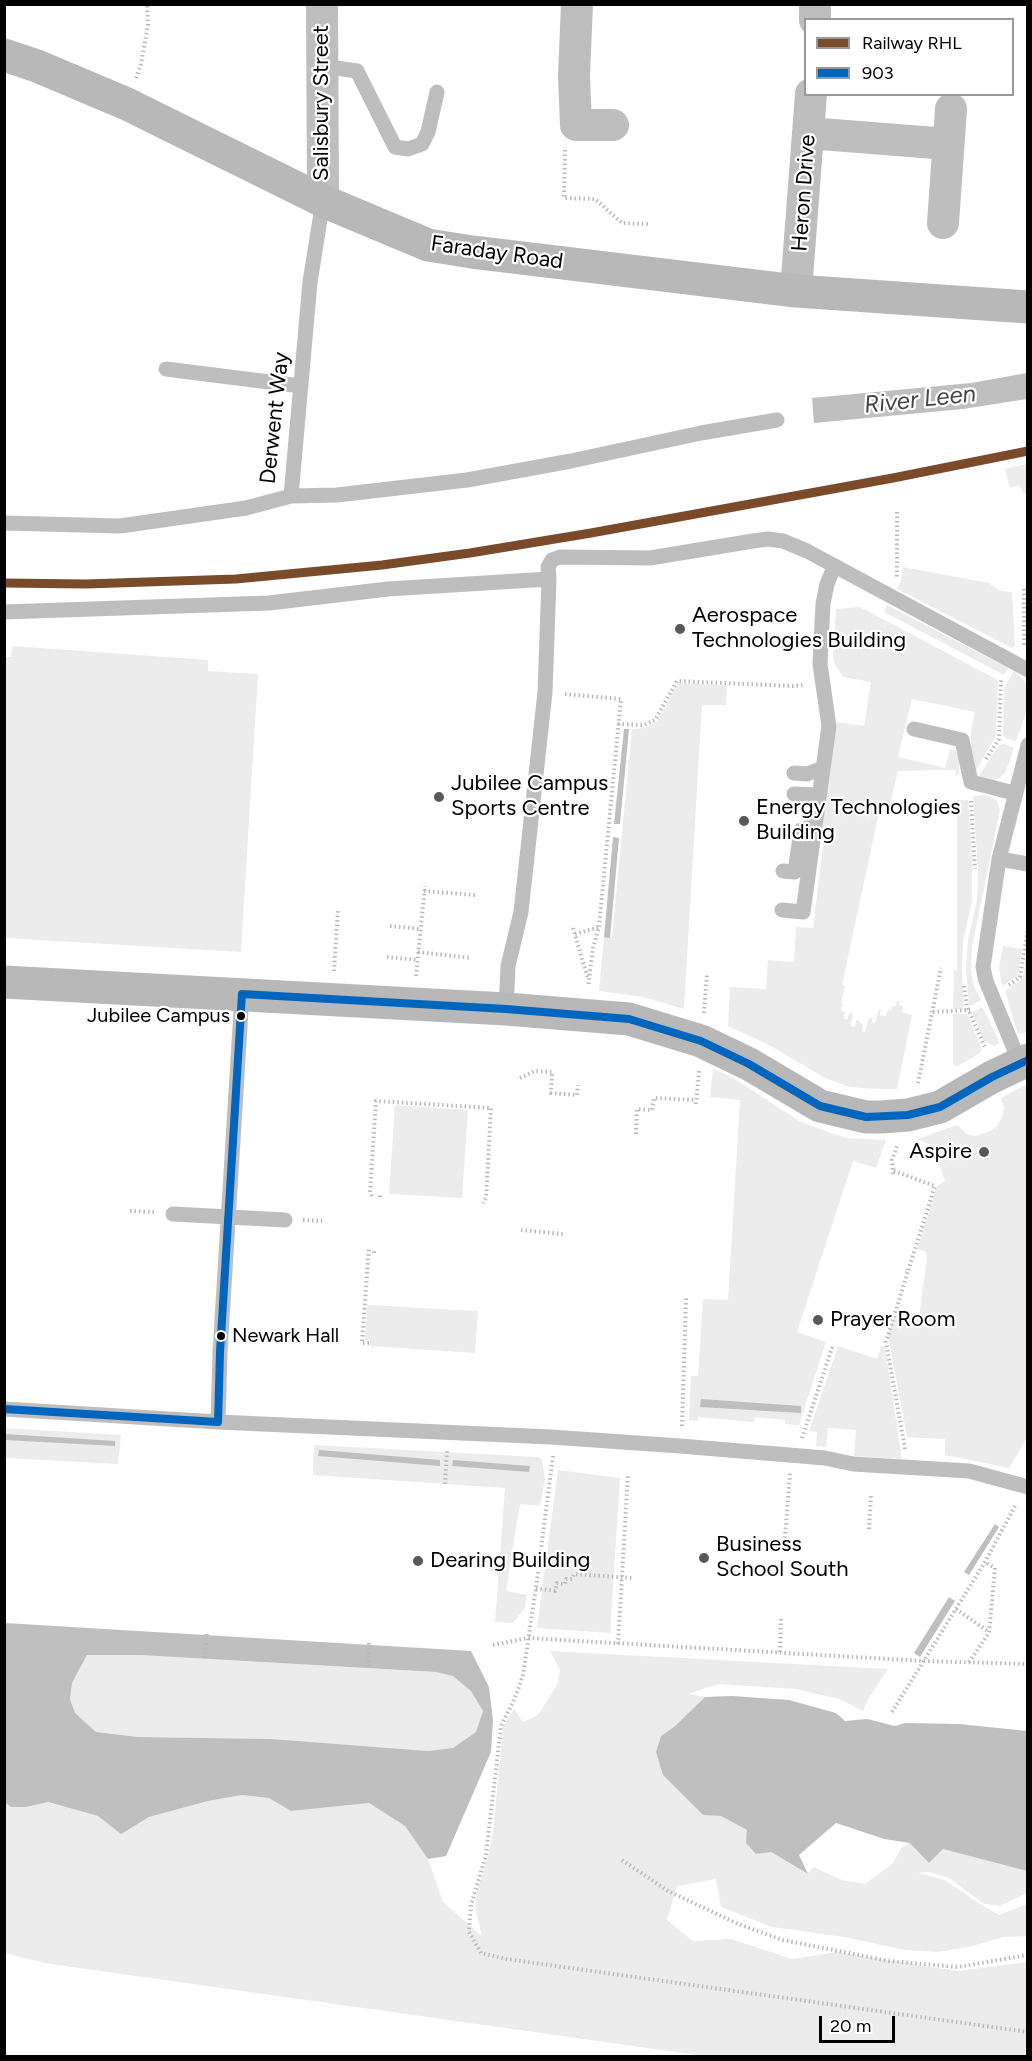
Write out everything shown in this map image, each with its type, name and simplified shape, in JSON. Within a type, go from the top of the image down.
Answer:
[{"type":"street","name":"Salisbury Street","points":[[322,4],[323,201]]},
{"type":"street","points":[[577,4],[574,76],[576,125],[613,125]]},
{"type":"street","name":"Faraday Road","points":[[4,55],[38,66],[127,104],[323,201],[428,245],[796,291],[1028,307]]},
{"type":"street","name":"Heron Drive","points":[[796,291],[811,96]]},
{"type":"street","points":[[943,223],[951,109]]},
{"type":"street","points":[[808,133],[948,144]]},
{"type":"street","points":[[4,982],[608,1016],[654,1025],[701,1041],[726,1052],[820,1106],[881,1118],[908,1115],[940,1107],[1024,1061]]},
{"type":"lane","points":[[322,66],[357,70],[395,147],[408,149],[422,144],[428,132],[437,92]]},
{"type":"lane","name":"Derwent Way","points":[[4,523],[120,526],[246,508],[291,496],[310,282],[323,201]]},
{"type":"lane","points":[[166,369],[301,386]]},
{"type":"lane","points":[[291,496],[337,495],[466,480],[777,420]]},
{"type":"lane","points":[[506,1009],[508,966],[521,912],[545,692],[548,567],[552,560],[560,556],[650,558],[768,539],[783,541],[1021,666]]},
{"type":"lane","points":[[782,910],[802,912],[829,726],[820,664],[823,604],[827,584],[834,567]]},
{"type":"lane","points":[[4,612],[269,603],[388,589],[549,579]]},
{"type":"lane","points":[[914,729],[962,740],[971,782],[1014,793]]},
{"type":"lane","points":[[1024,1061],[986,981],[983,967],[999,859],[1028,745]]},
{"type":"lane","points":[[795,773],[807,774],[823,768]]},
{"type":"lane","points":[[794,794],[819,795]]},
{"type":"lane","points":[[783,871],[795,872],[801,830],[815,825]]},
{"type":"lane","points":[[999,859],[1028,864]]},
{"type":"lane","points":[[218,1422],[220,1352],[242,994]]},
{"type":"lane","points":[[173,1214],[285,1220]]},
{"type":"lane","points":[[4,1409],[218,1422],[551,1437],[825,1458],[853,1464],[969,1471],[1028,1487]]},
{"type":"path","points":[[127,104],[141,64],[148,25],[147,4]]},
{"type":"path","points":[[576,125],[565,150],[564,198],[595,199],[622,223],[648,224]]},
{"type":"path","points":[[888,595],[897,579],[897,512]]},
{"type":"path","points":[[1021,666],[1024,645],[1024,589]]},
{"type":"path","points":[[971,778],[977,774],[999,739],[1002,677]]},
{"type":"path","points":[[618,724],[644,725],[655,720],[677,681],[793,686],[822,682]]},
{"type":"path","points":[[555,693],[621,699],[598,927],[587,997]]},
{"type":"path","points":[[416,979],[424,888],[476,895]]},
{"type":"path","points":[[334,981],[338,909]]},
{"type":"path","points":[[390,926],[420,929]]},
{"type":"path","points":[[575,934],[598,927]]},
{"type":"path","points":[[573,928],[589,981]]},
{"type":"path","points":[[933,1012],[969,1011],[1020,977],[1028,929]]},
{"type":"path","points":[[418,952],[471,958]]},
{"type":"path","points":[[387,957],[418,960]]},
{"type":"path","points":[[917,1085],[941,968]]},
{"type":"path","points":[[703,1023],[707,973]]},
{"type":"path","points":[[636,1134],[638,1109],[652,1110],[654,1098],[696,1102],[699,1068]]},
{"type":"path","points":[[520,1078],[535,1071],[552,1072],[551,1093],[577,1095],[578,1085]]},
{"type":"path","points":[[372,1196],[370,1192],[376,1101],[491,1108],[486,1198],[483,1203]]},
{"type":"path","points":[[898,1143],[892,1160],[893,1172],[935,1186],[886,1342],[908,1468]]},
{"type":"path","points":[[521,1230],[563,1234]]},
{"type":"path","points":[[369,1343],[362,1343],[372,1250]]},
{"type":"path","points":[[681,1436],[686,1298]]},
{"type":"path","points":[[785,1538],[789,1479],[833,1344]]},
{"type":"path","points":[[551,1437],[553,1456],[522,1675],[515,1698],[501,1726],[486,1855],[471,1905],[469,1932],[481,1953],[506,1959],[1028,2032]]},
{"type":"path","points":[[445,1484],[448,1449]]},
{"type":"path","points":[[618,1644],[628,1474]]},
{"type":"path","points":[[869,1529],[871,1496]]},
{"type":"path","points":[[892,1712],[985,1562],[1017,1504]]},
{"type":"path","points":[[968,1662],[989,1633],[995,1568],[985,1562]]},
{"type":"path","points":[[536,1588],[555,1591],[557,1583],[565,1584],[566,1579],[572,1579],[574,1574],[632,1578]]},
{"type":"path","points":[[956,1609],[989,1633]]},
{"type":"path","points":[[780,1652],[782,1619]]},
{"type":"path","points":[[205,1658],[207,1633]]},
{"type":"path","points":[[494,1645],[528,1638],[1028,1664]]},
{"type":"path","points":[[368,1667],[369,1642]]},
{"type":"path","points":[[622,1860],[668,1891],[738,1924],[783,1940],[889,1961],[958,1967],[1028,1955]]},
{"type":"shaded area","points":[[1027,464],[1027,493],[1023,493],[1019,485],[1010,488],[1005,469]]},
{"type":"shaded area","points":[[903,567],[989,583],[1000,591],[1012,592],[1015,646],[1012,648],[897,589]]},
{"type":"shaded area","points":[[887,605],[1008,668],[1004,675],[884,612]]},
{"type":"shaded area","points":[[860,607],[998,680],[996,736],[975,772],[971,757],[971,731],[975,712],[912,699],[898,757],[945,768],[950,749],[959,755],[959,773],[956,777],[956,770],[898,771],[890,804],[881,803],[842,985],[845,986],[841,1011],[845,1012],[844,1018],[847,1020],[850,1012],[853,1013],[851,1026],[855,1027],[856,1020],[860,1021],[863,1024],[862,1032],[865,1032],[869,1018],[872,1018],[872,1022],[875,1023],[879,1009],[881,1010],[880,1015],[886,1016],[892,1006],[896,1006],[897,1001],[900,1001],[899,1005],[903,1006],[902,1012],[912,1015],[897,1089],[850,1087],[825,1078],[769,1045],[728,1026],[730,987],[766,989],[768,960],[794,962],[796,927],[813,928],[825,831],[819,830],[837,722],[864,726],[871,682],[843,677],[834,663],[836,609]]},
{"type":"shaded area","points":[[12,646],[208,660],[208,671],[258,674],[241,952],[5,938],[4,657],[11,657]]},
{"type":"shaded area","points":[[1014,671],[1028,687],[1027,711],[1016,741],[1003,735],[1004,688]]},
{"type":"shaded area","points":[[678,683],[727,685],[726,705],[702,705],[684,1009],[643,997],[599,991],[604,937],[612,937],[632,729],[644,728],[657,722]]},
{"type":"shaded area","points":[[1004,744],[1014,748],[1006,771],[1000,778],[992,780],[979,776],[999,745]]},
{"type":"shaded area","points":[[985,795],[997,801],[1000,810],[972,947],[973,984],[981,1000],[969,1007],[966,971],[968,940],[977,900],[978,871],[973,796]]},
{"type":"shaded area","points":[[957,800],[968,800],[972,853],[972,900],[963,942],[964,1009],[953,1009],[954,970],[957,970]]},
{"type":"shaded area","points":[[1003,946],[1022,949],[1018,976],[1002,986],[999,968]]},
{"type":"shaded area","points":[[1027,950],[1027,1032],[1018,1034],[1005,991],[1023,978]]},
{"type":"shaded area","points":[[982,1007],[998,1038],[999,1043],[994,1046],[985,1042],[972,1013]]},
{"type":"shaded area","points":[[953,1014],[967,1014],[982,1049],[980,1053],[958,1066],[955,1066],[953,1061]]},
{"type":"shaded area","points":[[713,1068],[738,1081],[801,1122],[846,1138],[886,1140],[876,1168],[853,1161],[797,1332],[826,1342],[799,1425],[785,1424],[785,1420],[755,1417],[754,1422],[698,1417],[698,1421],[689,1420],[691,1376],[698,1376],[703,1299],[728,1300],[740,1100],[710,1097]]},
{"type":"shaded area","points":[[1027,1084],[1027,1438],[1009,1468],[945,1455],[945,1439],[907,1437],[888,1336],[894,1316],[919,1317],[927,1258],[926,1252],[917,1249],[937,1186],[945,1181],[933,1146],[917,1139],[957,1125],[967,1134],[975,1136],[990,1131],[997,1126],[1003,1115],[1001,1098]]},
{"type":"shaded area","points":[[395,1105],[468,1110],[462,1198],[389,1194]]},
{"type":"shaded area","points":[[367,1305],[478,1311],[475,1353],[370,1346],[370,1341],[365,1340]]},
{"type":"shaded area","points":[[838,1346],[877,1359],[881,1346],[885,1347],[902,1459],[854,1456],[856,1430],[828,1428],[826,1447],[816,1446],[817,1432],[809,1431]]},
{"type":"shaded area","points":[[4,1428],[121,1435],[118,1464],[5,1458]]},
{"type":"shaded area","points":[[314,1445],[538,1457],[542,1460],[545,1479],[540,1506],[520,1504],[506,1591],[527,1595],[525,1608],[513,1623],[495,1622],[505,1488],[313,1475]]},
{"type":"shaded area","points":[[558,1470],[620,1478],[610,1633],[537,1628]]},
{"type":"shaded area","points":[[550,1651],[888,1669],[868,1699],[863,1711],[839,1699],[796,1689],[718,1684],[688,1694],[705,1697],[675,1726],[661,1736],[703,1815],[721,1816],[747,1830],[771,1852],[807,1874],[814,1867],[842,1880],[865,1884],[893,1863],[901,1848],[910,1842],[929,1863],[943,1849],[1027,1871],[1027,1893],[1000,1906],[984,1904],[949,1878],[929,1872],[918,1873],[945,1880],[999,1915],[1027,1904],[1027,1936],[1004,1937],[938,1952],[905,1950],[844,1937],[772,1927],[721,1907],[716,1879],[677,1886],[667,1920],[693,1941],[731,1939],[792,1959],[837,1952],[958,1971],[1027,1962],[1027,2056],[704,2056],[44,1963],[5,1953],[4,1802],[11,1807],[26,1807],[47,1802],[98,1816],[121,1833],[149,1817],[208,1801],[242,1795],[269,1798],[291,1811],[369,1803],[405,1826],[428,1859],[443,1902],[482,1936],[476,1911],[476,1895],[493,1833],[503,1726],[514,1709],[523,1722],[538,1715],[557,1685],[560,1670]]},
{"type":"shaded area","points":[[87,1655],[140,1655],[436,1672],[453,1675],[471,1691],[483,1711],[477,1732],[453,1748],[428,1751],[272,1739],[138,1737],[96,1732],[75,1713],[70,1699],[72,1683]]},
{"type":"water","name":"River Leen","points":[[1027,373],[1027,399],[963,409],[814,423],[812,398],[971,383]]},
{"type":"water","points":[[624,729],[629,729],[620,824],[614,824]]},
{"type":"water","points":[[613,837],[619,838],[610,938],[604,937]]},
{"type":"water","points":[[701,1399],[801,1406],[801,1413],[700,1407]]},
{"type":"water","points":[[5,1434],[115,1441],[115,1446],[5,1440]]},
{"type":"water","points":[[319,1450],[440,1460],[440,1466],[318,1456]]},
{"type":"water","points":[[453,1460],[530,1466],[529,1472],[452,1466]]},
{"type":"water","points":[[995,1524],[999,1527],[969,1575],[964,1572]]},
{"type":"water","points":[[949,1597],[955,1601],[920,1657],[914,1653]]},
{"type":"water","points":[[5,1623],[471,1651],[489,1687],[493,1720],[491,1752],[446,1856],[428,1859],[405,1826],[369,1803],[291,1811],[269,1798],[242,1795],[208,1801],[149,1817],[121,1834],[98,1816],[48,1802],[26,1807],[11,1807],[4,1802]],"holes":[[[87,1655],[140,1655],[436,1672],[453,1676],[471,1691],[483,1711],[476,1732],[453,1748],[428,1751],[272,1739],[138,1737],[96,1732],[75,1713],[70,1699],[72,1683]]]},
{"type":"water","points":[[732,1696],[789,1700],[836,1713],[845,1721],[867,1719],[895,1726],[905,1723],[959,1724],[1027,1731],[1027,1871],[943,1849],[929,1863],[910,1843],[884,1839],[836,1823],[799,1855],[808,1874],[771,1852],[756,1854],[746,1843],[747,1830],[721,1816],[703,1815],[663,1775],[656,1752],[661,1736],[675,1726],[705,1697]]},
{"type":"rail line","name":"RHL","points":[[4,583],[86,584],[236,579],[382,565],[591,533],[1028,451]]},
{"type":"transit line","name":"903","points":[[4,1409],[218,1422],[220,1352],[242,994],[506,1009],[629,1019],[701,1041],[749,1064],[820,1106],[866,1117],[908,1115],[940,1107],[992,1077],[1028,1060]]},
{"type":"place","name":"Aerospace Technologies Building","points":[[680,629]]},
{"type":"place","name":"Jubilee Campus Sports Centre","points":[[439,797]]},
{"type":"place","name":"Energy Technologies Building","points":[[744,821]]},
{"type":"place","name":"Jubilee Campus","points":[[241,1016]]},
{"type":"place","name":"Aspire","points":[[984,1152]]},
{"type":"place","name":"Prayer Room","points":[[818,1320]]},
{"type":"place","name":"Newark Hall","points":[[221,1336]]},
{"type":"place","name":"Business School South","points":[[704,1558]]},
{"type":"place","name":"Dearing Building","points":[[418,1561]]}]
